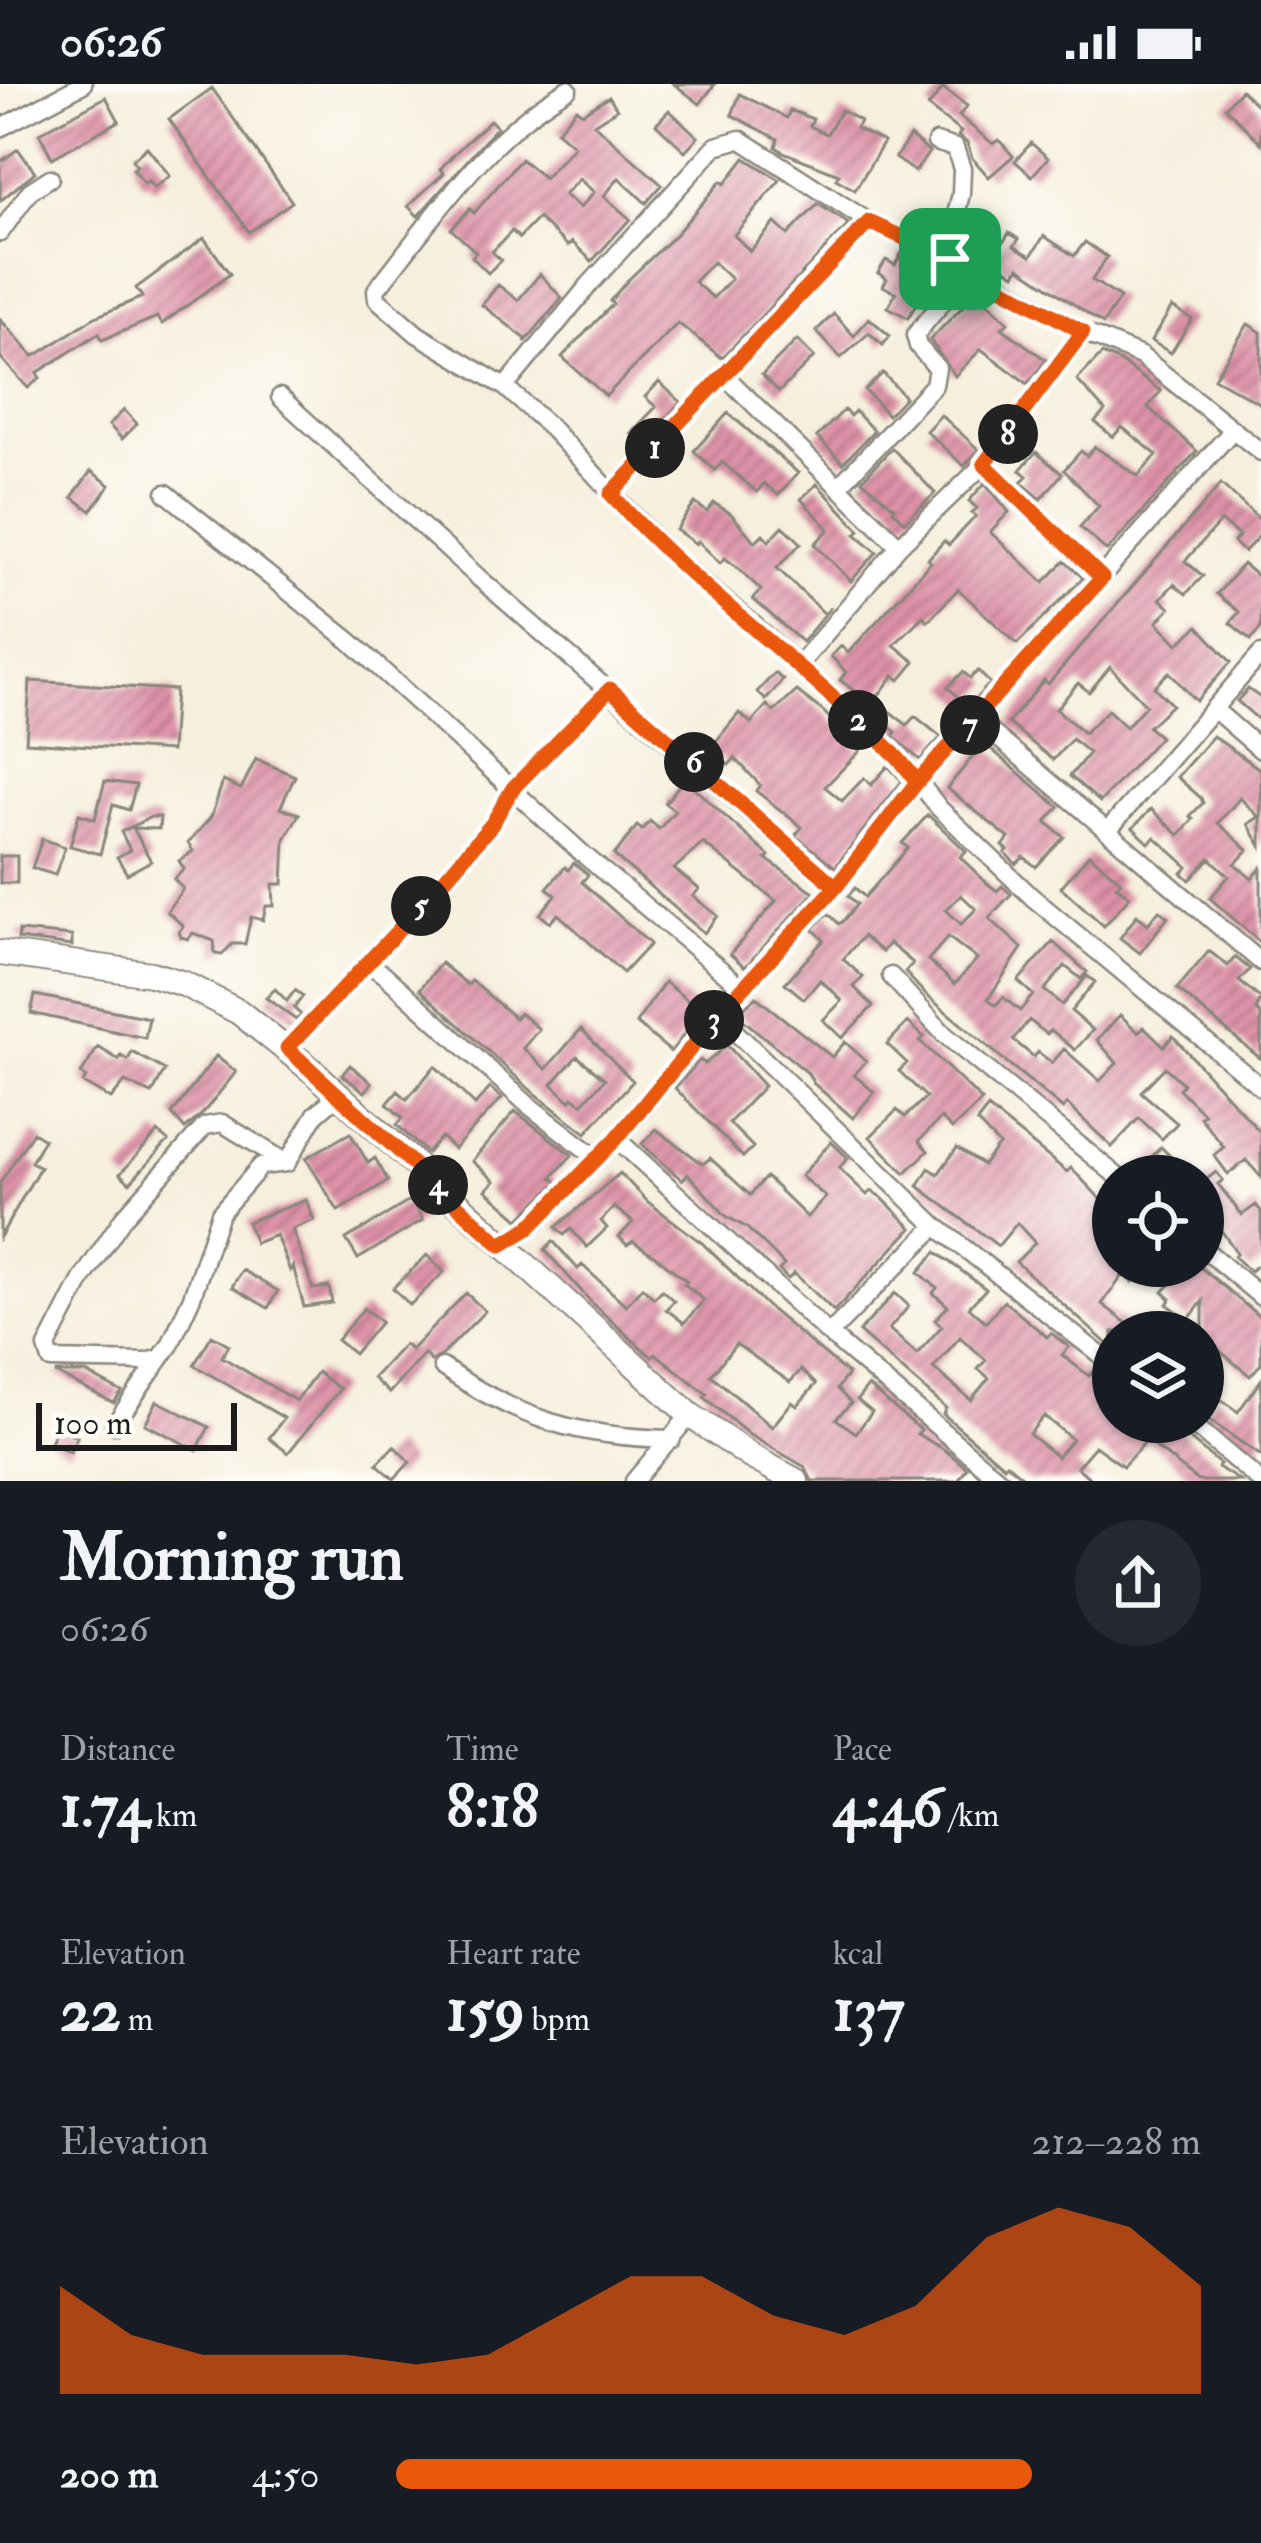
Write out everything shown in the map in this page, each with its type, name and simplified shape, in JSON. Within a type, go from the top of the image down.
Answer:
[{"type":"street","points":[[0,128],[83,84]]},
{"type":"street","points":[[568,89],[538,109],[431,218],[375,292],[376,299],[418,334],[506,387],[673,558],[893,753],[968,837],[1032,897],[1261,1087]]},
{"type":"street","points":[[506,387],[589,285],[716,146],[740,139],[869,222],[971,268],[1083,332],[1156,365],[1261,452]]},
{"type":"street","points":[[936,142],[955,148],[962,169],[950,259]]},
{"type":"street","points":[[0,233],[30,190],[50,178]]},
{"type":"street","points":[[611,494],[869,222]]},
{"type":"street","points":[[840,485],[938,377],[938,368],[918,346],[915,335],[971,268]]},
{"type":"street","points":[[798,666],[899,546],[984,464],[1083,332]]},
{"type":"street","points":[[724,375],[899,546]]},
{"type":"street","points":[[280,397],[479,578],[836,887]]},
{"type":"street","points":[[501,1245],[529,1228],[616,1139],[718,1015],[836,887],[917,782],[1232,432]]},
{"type":"street","points":[[984,464],[1102,578]]},
{"type":"street","points":[[166,493],[205,529],[350,641],[584,855],[744,989]]},
{"type":"street","points":[[1108,830],[1261,654]]},
{"type":"street","points":[[287,1048],[492,824],[513,788],[610,689]]},
{"type":"street","points":[[1214,710],[1261,750]]},
{"type":"street","points":[[976,719],[1261,962]]},
{"type":"street","points":[[0,953],[114,968],[184,984],[239,1012],[339,1094],[690,1415],[796,1481]]},
{"type":"street","points":[[368,964],[416,1001],[527,1104],[598,1159]]},
{"type":"street","points":[[891,976],[945,1035],[1092,1156]]},
{"type":"street","points":[[718,1015],[936,1226],[1092,1349]]},
{"type":"street","points":[[287,1163],[316,1114],[339,1094]]},
{"type":"street","points":[[158,1359],[51,1360],[47,1347],[82,1279],[123,1219],[205,1126],[222,1123],[287,1163]]},
{"type":"street","points":[[616,1139],[829,1334],[1001,1481]]},
{"type":"street","points":[[114,1425],[170,1345],[220,1213],[261,1166],[287,1163]]},
{"type":"street","points":[[829,1334],[936,1226]]},
{"type":"street","points":[[1224,1266],[1261,1297]]},
{"type":"street","points":[[442,1367],[472,1388],[541,1422],[630,1438],[671,1439]]},
{"type":"street","points":[[634,1481],[690,1415]]},
{"type":"street","points":[[1215,1443],[1260,1481]]},
{"type":"building","points":[[674,84],[715,84],[700,104]]},
{"type":"building","points":[[212,88],[292,202],[249,232],[169,119]]},
{"type":"building","points":[[943,88],[967,106],[959,116],[993,144],[999,140],[1013,156],[989,177],[958,136],[961,132],[928,107]]},
{"type":"building","points":[[1241,90],[1261,109],[1261,143],[1225,107]]},
{"type":"building","points":[[740,94],[787,118],[790,110],[813,119],[810,126],[827,134],[841,110],[860,121],[856,128],[884,142],[855,190],[836,179],[839,174],[783,152],[776,147],[778,139],[732,115]]},
{"type":"building","points":[[609,96],[617,109],[594,124],[662,185],[646,203],[619,178],[604,196],[630,219],[592,261],[538,218],[519,238],[512,231],[492,252],[501,260],[488,273],[472,257],[476,252],[451,229],[470,209],[474,213],[521,159],[544,178],[574,146],[557,131],[576,108],[582,113]],"holes":[[[579,179],[594,192],[580,208],[564,195]]]},
{"type":"building","points":[[106,97],[119,121],[52,158],[39,133]]},
{"type":"building","points":[[669,110],[698,137],[685,151],[656,124]]},
{"type":"building","points":[[490,120],[497,127],[418,216],[408,206]]},
{"type":"building","points":[[910,136],[929,152],[915,172],[895,158]]},
{"type":"building","points":[[1031,143],[1048,158],[1032,176],[1015,161]]},
{"type":"building","points":[[147,147],[170,176],[154,188],[148,181],[144,184],[133,169],[137,166],[132,160]]},
{"type":"building","points":[[18,149],[35,172],[0,201],[0,162]]},
{"type":"building","points":[[745,158],[780,180],[734,235],[750,251],[775,223],[788,235],[818,204],[849,224],[722,358],[678,323],[606,396],[562,357],[721,181],[725,184]],"holes":[[[713,262],[731,279],[713,298],[694,282]]]},
{"type":"building","points":[[1009,233],[1019,239],[1014,246],[1031,256],[1044,236],[1074,256],[1085,242],[1107,257],[1092,280],[1120,298],[1103,324],[1019,267],[1015,274],[992,260]]},
{"type":"building","points":[[204,238],[230,274],[162,324],[157,317],[102,340],[99,333],[37,373],[40,378],[28,388],[0,357],[0,319],[33,356],[39,354],[93,318],[142,297],[136,288]]},
{"type":"building","points":[[901,254],[934,274],[908,318],[888,307],[896,293],[883,286],[887,279],[878,273],[886,260],[895,265]]},
{"type":"building","points":[[540,274],[562,298],[525,342],[482,305],[498,285],[518,300]]},
{"type":"building","points":[[977,292],[1008,322],[1002,328],[1046,360],[1028,384],[981,349],[955,376],[930,340]]},
{"type":"building","points":[[1172,307],[1192,319],[1171,353],[1151,341]]},
{"type":"building","points":[[834,314],[854,336],[869,318],[890,336],[883,345],[869,333],[841,358],[816,331]]},
{"type":"building","points":[[1248,324],[1261,332],[1261,404],[1214,378]]},
{"type":"building","points":[[797,340],[814,357],[779,392],[762,375]]},
{"type":"building","points":[[1102,354],[1161,391],[1148,407],[1197,451],[1107,551],[1080,527],[1099,506],[1064,470],[1081,451],[1087,456],[1095,447],[1138,476],[1157,455],[1122,427],[1113,437],[1095,422],[1105,411],[1077,380]]},
{"type":"building","points":[[883,373],[905,397],[888,415],[865,390]]},
{"type":"building","points":[[659,382],[681,402],[642,443],[631,433],[656,407],[645,397]]},
{"type":"building","points":[[124,410],[137,424],[122,439],[109,425]]},
{"type":"building","points":[[844,410],[850,416],[855,411],[874,431],[843,463],[817,437]]},
{"type":"building","points":[[728,413],[798,473],[778,495],[764,483],[757,492],[722,462],[715,470],[694,451]]},
{"type":"building","points":[[941,415],[979,450],[964,466],[926,431]]},
{"type":"building","points":[[892,448],[935,493],[905,522],[862,480]]},
{"type":"building","points":[[1036,452],[1062,474],[1041,499],[1021,482],[1027,476],[1020,470]]},
{"type":"building","points":[[91,471],[110,485],[91,511],[72,497]]},
{"type":"building","points":[[985,483],[1009,512],[990,532],[1044,582],[1065,561],[1083,578],[1017,644],[958,589],[928,621],[923,616],[894,645],[915,662],[900,680],[894,675],[875,700],[907,725],[915,716],[941,737],[920,760],[893,736],[896,732],[861,706],[866,700],[840,680],[846,672],[831,656],[841,646],[848,653],[931,562],[928,559],[944,541],[949,545],[976,516],[972,513],[977,508],[969,501]]},
{"type":"building","points":[[817,484],[860,530],[856,534],[877,552],[851,581],[815,544],[829,529],[801,499]]},
{"type":"building","points":[[1221,484],[1261,521],[1261,534],[1244,552],[1234,542],[1239,536],[1221,521],[1185,561],[1203,576],[1186,594],[1174,584],[1160,599],[1170,608],[1157,622],[1178,644],[1198,626],[1231,662],[1196,701],[1169,672],[1154,687],[1172,705],[1148,727],[1160,737],[1100,802],[1070,776],[1089,753],[1072,739],[1053,760],[1008,723],[1044,680],[1048,684]],"holes":[[[1110,667],[1146,705],[1126,727],[1108,710],[1084,733],[1056,709],[1078,683],[1089,692]]]},
{"type":"building","points":[[695,503],[707,512],[714,503],[731,514],[755,542],[763,534],[769,541],[783,526],[801,543],[777,568],[825,614],[831,607],[802,642],[753,599],[761,590],[738,568],[725,558],[720,563],[698,541],[676,530]]},
{"type":"building","points":[[1243,564],[1261,579],[1261,628],[1251,640],[1230,623],[1239,612],[1217,594]]},
{"type":"building","points":[[978,671],[990,683],[968,707],[948,687],[963,672],[970,678]]},
{"type":"building","points":[[775,673],[783,680],[766,700],[757,692]]},
{"type":"building","points":[[30,681],[175,690],[171,751],[26,742]]},
{"type":"building","points":[[1248,689],[1261,698],[1261,722],[1237,701]]},
{"type":"building","points":[[797,691],[860,751],[825,787],[842,801],[864,778],[871,785],[888,766],[902,781],[835,867],[795,836],[802,827],[756,791],[760,785],[735,758],[729,765],[719,757],[713,764],[704,756],[739,713],[751,723],[767,705],[774,712]]},
{"type":"building","points":[[1213,736],[1261,770],[1261,846],[1248,824],[1259,817],[1240,798],[1218,823],[1248,850],[1235,864],[1252,879],[1261,868],[1261,943],[1210,898],[1229,876],[1210,858],[1190,880],[1182,873],[1188,867],[1155,837],[1149,843],[1133,828],[1151,809],[1179,835],[1193,819],[1190,816],[1203,803],[1177,777]]},
{"type":"building","points":[[984,743],[1059,807],[1046,822],[1064,837],[1036,867],[1024,857],[1016,864],[1003,846],[1009,838],[947,788]]},
{"type":"building","points":[[256,759],[295,776],[280,808],[299,814],[285,839],[283,884],[273,884],[274,906],[266,906],[263,920],[251,917],[245,944],[232,944],[222,955],[215,954],[214,941],[193,933],[188,939],[181,937],[183,926],[167,911],[183,889],[174,879],[184,869],[179,861],[193,851],[188,843],[211,817],[223,781],[241,789]]},
{"type":"building","points":[[684,779],[769,856],[766,859],[814,892],[745,967],[730,954],[776,901],[703,843],[674,869],[699,889],[693,896],[718,916],[704,933],[614,855],[637,826],[642,830],[650,821],[659,829],[675,811],[665,803]]},
{"type":"building","points":[[105,781],[136,785],[129,810],[113,805],[100,854],[70,846],[79,814],[95,819]]},
{"type":"building","points":[[928,815],[966,851],[960,857],[987,883],[1011,894],[989,918],[1022,948],[988,999],[996,1005],[1003,997],[1020,1011],[1033,995],[1018,981],[1053,942],[1087,972],[1081,979],[1065,966],[1044,990],[1062,1005],[1087,976],[1095,982],[1071,1011],[1093,1030],[1075,1050],[1051,1030],[1047,1034],[1029,1020],[1013,1040],[1034,1057],[1038,1052],[1052,1063],[1064,1049],[1100,1081],[1117,1063],[1097,1040],[1120,1015],[1138,1032],[1144,1027],[1164,1046],[1173,1036],[1261,1133],[1261,1177],[1246,1160],[1228,1174],[1224,1155],[1214,1155],[1224,1147],[1200,1117],[1204,1114],[1179,1089],[1183,1084],[1165,1067],[1141,1092],[1177,1123],[1162,1139],[1139,1118],[1112,1147],[1067,1104],[1063,1109],[926,995],[905,972],[913,963],[889,943],[882,952],[863,936],[843,959],[863,977],[854,987],[873,1006],[842,1038],[823,1020],[842,1001],[836,994],[820,980],[804,999],[785,983],[824,940],[813,929],[828,913],[839,924],[843,921],[857,904],[848,896],[855,888],[865,897],[908,848],[902,843]],"holes":[[[961,895],[976,909],[961,924],[946,910]],[[948,937],[977,959],[955,984],[928,960]]]},
{"type":"building","points":[[160,817],[159,829],[133,828],[151,861],[127,874],[117,857],[130,850],[121,832]]},
{"type":"building","points":[[42,839],[65,847],[55,875],[32,868]]},
{"type":"building","points":[[1089,854],[1121,881],[1116,886],[1130,896],[1104,926],[1061,887]]},
{"type":"building","points":[[0,856],[17,856],[17,883],[0,883]]},
{"type":"building","points":[[574,863],[588,875],[582,882],[650,944],[623,973],[558,914],[550,923],[540,914],[556,895],[547,888]]},
{"type":"building","points":[[1159,910],[1168,917],[1140,953],[1120,938],[1137,915],[1148,924]]},
{"type":"building","points":[[19,931],[72,936],[72,946],[18,939]]},
{"type":"building","points":[[1209,951],[1228,966],[1235,957],[1250,969],[1239,981],[1261,999],[1256,1010],[1261,1015],[1261,1059],[1177,989]]},
{"type":"building","points":[[441,963],[468,985],[472,981],[515,1018],[520,1013],[539,1029],[523,1048],[546,1069],[581,1029],[633,1081],[586,1133],[535,1094],[420,989]],"holes":[[[577,1056],[605,1079],[582,1104],[573,1097],[570,1101],[552,1084]]]},
{"type":"building","points":[[665,982],[701,1011],[671,1052],[636,1023]]},
{"type":"building","points":[[275,989],[287,1001],[295,990],[303,996],[294,1008],[301,1015],[296,1020],[266,998]]},
{"type":"building","points":[[35,995],[149,1018],[145,1038],[31,1013]]},
{"type":"building","points":[[756,997],[832,1057],[845,1042],[866,1061],[854,1075],[874,1092],[853,1118],[808,1073],[736,1014]]},
{"type":"building","points":[[908,1022],[924,1037],[920,1041],[982,1101],[952,1129],[941,1118],[919,1141],[928,1151],[905,1173],[870,1137],[897,1110],[905,1117],[926,1097],[899,1071],[907,1063],[887,1044]]},
{"type":"building","points":[[727,1045],[764,1086],[729,1123],[753,1147],[743,1157],[675,1088],[700,1060],[705,1064]]},
{"type":"building","points":[[98,1047],[119,1060],[121,1056],[128,1060],[132,1052],[165,1070],[152,1094],[125,1082],[111,1099],[83,1083],[86,1077],[81,1074]]},
{"type":"building","points":[[216,1056],[236,1072],[185,1129],[172,1114]]},
{"type":"building","points":[[350,1065],[372,1083],[365,1092],[342,1075]]},
{"type":"building","points":[[435,1066],[475,1105],[490,1088],[502,1098],[454,1149],[441,1137],[427,1153],[397,1125],[403,1118],[387,1104],[398,1091],[407,1099]]},
{"type":"building","points":[[988,1108],[1067,1172],[1071,1168],[1092,1190],[1092,1287],[1114,1287],[1102,1304],[1111,1311],[1092,1311],[1092,1330],[1016,1262],[1035,1243],[1017,1223],[998,1246],[918,1186],[929,1168],[938,1174],[957,1148],[983,1165],[999,1145],[977,1122]]},
{"type":"building","points":[[515,1111],[572,1155],[552,1177],[557,1182],[519,1219],[486,1190],[495,1181],[472,1161]]},
{"type":"building","points":[[656,1129],[703,1164],[710,1158],[750,1195],[766,1177],[807,1217],[826,1197],[801,1176],[831,1142],[848,1158],[839,1168],[867,1195],[871,1191],[881,1197],[912,1228],[834,1311],[794,1273],[788,1279],[774,1254],[747,1228],[726,1216],[688,1174],[682,1180],[642,1144]]},
{"type":"building","points":[[33,1132],[44,1139],[31,1162],[40,1167],[0,1237],[0,1183]]},
{"type":"building","points":[[158,1132],[168,1141],[130,1183],[120,1174]]},
{"type":"building","points":[[350,1133],[368,1163],[375,1158],[388,1181],[338,1211],[306,1158]]},
{"type":"building","points":[[620,1173],[848,1374],[837,1389],[851,1403],[836,1419],[856,1433],[872,1412],[857,1400],[868,1386],[921,1430],[917,1434],[967,1468],[958,1481],[812,1481],[805,1467],[748,1434],[704,1397],[707,1394],[656,1354],[652,1357],[591,1302],[545,1250],[553,1241],[578,1269],[582,1265],[626,1305],[642,1287],[654,1298],[662,1290],[674,1301],[666,1309],[684,1323],[704,1300],[658,1258],[619,1237],[633,1222],[614,1207],[601,1221],[607,1228],[587,1247],[571,1229],[564,1235],[556,1227]],"holes":[[[736,1344],[790,1382],[801,1370],[816,1384],[797,1406],[792,1402],[772,1427],[711,1375]]]},
{"type":"building","points":[[1224,1192],[1242,1215],[1256,1205],[1261,1211],[1261,1263],[1250,1271],[1234,1256],[1237,1253],[1224,1234]]},
{"type":"building","points":[[306,1200],[314,1220],[292,1229],[313,1289],[329,1287],[332,1303],[304,1307],[293,1266],[290,1271],[276,1235],[255,1243],[247,1222]]},
{"type":"building","points":[[411,1200],[423,1220],[358,1259],[346,1239]]},
{"type":"building","points":[[936,1252],[986,1289],[969,1307],[986,1322],[1004,1301],[1047,1337],[1051,1333],[1069,1347],[1062,1355],[1089,1376],[1092,1373],[1092,1443],[1144,1443],[1123,1466],[1095,1446],[1077,1467],[1093,1481],[1028,1481],[1006,1463],[1004,1466],[859,1332],[895,1293],[909,1306],[889,1329],[917,1354],[942,1326],[935,1320],[948,1306],[933,1293],[937,1288],[919,1272]],"holes":[[[960,1337],[986,1360],[978,1369],[989,1378],[971,1400],[933,1368]],[[1044,1416],[1072,1439],[1057,1457],[1029,1434]]]},
{"type":"building","points":[[427,1255],[444,1272],[410,1305],[393,1288]]},
{"type":"building","points":[[242,1270],[278,1291],[268,1308],[232,1287]]},
{"type":"building","points":[[1168,1287],[1224,1287],[1261,1318],[1261,1364],[1250,1376],[1224,1354],[1224,1311],[1203,1311],[1203,1301],[1195,1311],[1176,1311],[1163,1292]]},
{"type":"building","points":[[466,1293],[485,1311],[443,1354],[431,1361],[424,1354],[389,1393],[373,1378],[404,1344],[411,1350]]},
{"type":"building","points":[[364,1308],[381,1322],[354,1354],[337,1340]]},
{"type":"building","points":[[212,1335],[229,1345],[222,1357],[296,1401],[317,1372],[340,1389],[288,1453],[269,1438],[284,1418],[194,1365]]},
{"type":"building","points":[[55,1373],[86,1373],[122,1392],[114,1403]]},
{"type":"building","points":[[1261,1380],[1261,1456],[1224,1430],[1224,1402],[1238,1412]]},
{"type":"building","points":[[157,1401],[209,1427],[197,1450],[145,1424]]},
{"type":"building","points":[[57,1427],[77,1437],[70,1452],[50,1442]]},
{"type":"building","points":[[1151,1443],[1194,1443],[1240,1481],[1198,1481]]},
{"type":"building","points":[[394,1446],[410,1462],[394,1479],[377,1464]]},
{"type":"route","points":[[950,259],[869,222],[611,494],[673,558],[882,742],[917,782],[836,887],[718,1015],[616,1139],[529,1228],[501,1245],[287,1048],[426,901],[492,824],[513,788],[610,689],[836,887],[917,782],[1102,578],[984,464],[1083,332],[950,259]]}]
